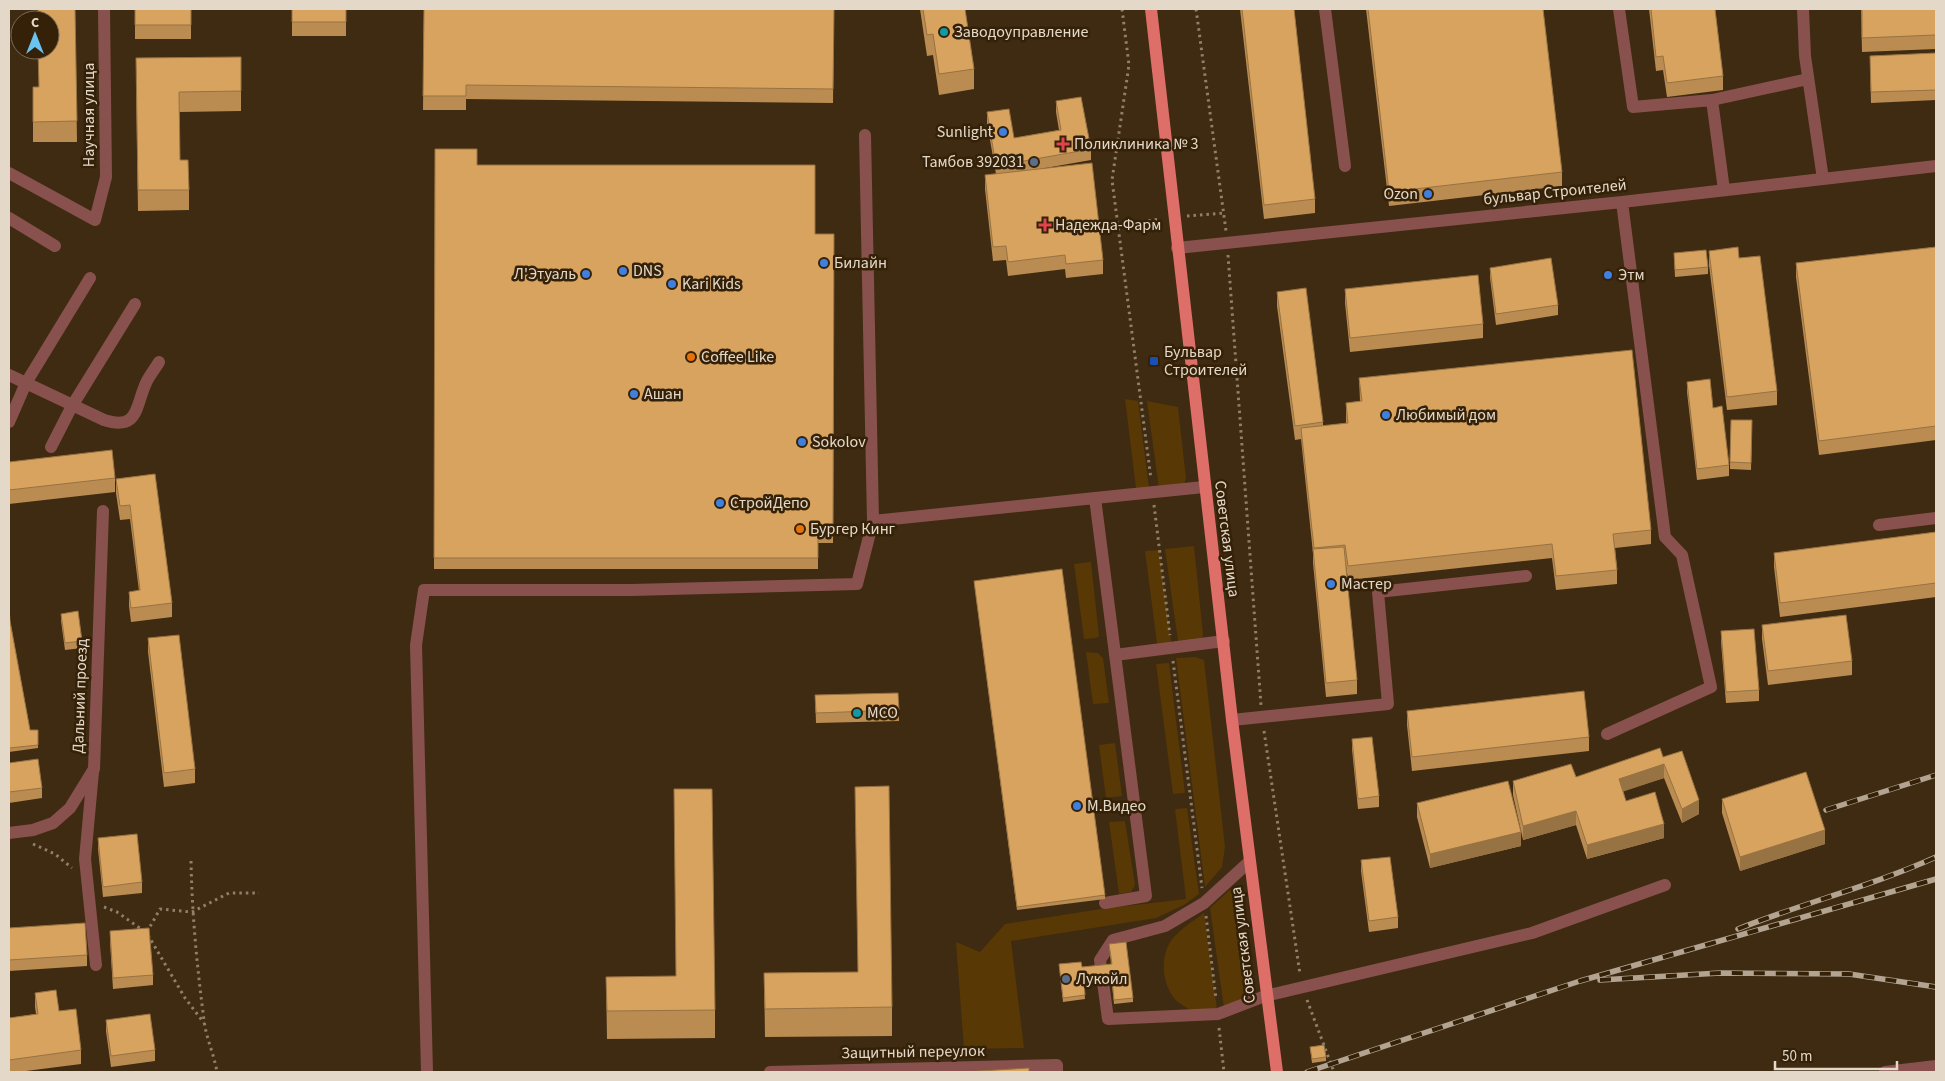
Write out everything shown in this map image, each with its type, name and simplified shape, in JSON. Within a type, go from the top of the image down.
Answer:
[{"type":"main road","name":"Советская улица","points":[[1151,9],[1204,488],[1224,641],[1265,996],[1277,1072]]},
{"type":"street","name":"Научная улица","points":[[9,173],[95,220],[106,177],[104,9]]},
{"type":"street","points":[[1325,9],[1345,166]]},
{"type":"street","points":[[1619,9],[1633,107],[1712,100],[1808,79]]},
{"type":"street","points":[[1803,9],[1805,56],[1823,179]]},
{"type":"street","points":[[1712,100],[1724,190]]},
{"type":"street","points":[[427,1072],[416,645],[424,590],[632,590],[857,584],[873,521],[865,134]]},
{"type":"street","name":"бульвар Строителей","points":[[1177,248],[1622,202],[1936,166]]},
{"type":"street","points":[[1607,734],[1711,687],[1682,555],[1665,537],[1622,202]]},
{"type":"street","points":[[9,218],[55,246]]},
{"type":"street","points":[[9,422],[26,383],[90,278]]},
{"type":"street","points":[[50,447],[72,406],[135,304]]},
{"type":"street","points":[[9,375],[72,406],[111,422],[128,422],[136,414],[147,382],[159,362]]},
{"type":"street","points":[[873,521],[1204,488]]},
{"type":"street","points":[[1095,498],[1146,896],[1105,903]]},
{"type":"street","name":"Дальний проезд","points":[[9,833],[33,830],[53,823],[70,808],[94,769],[103,511]]},
{"type":"street","points":[[1879,525],[1936,518]]},
{"type":"street","points":[[1232,720],[1388,704],[1378,592],[1526,576]]},
{"type":"street","points":[[1115,655],[1224,641]]},
{"type":"street","points":[[94,769],[85,860],[96,965]]},
{"type":"street","points":[[1249,862],[1204,903],[1165,926],[1113,940],[1100,960],[1108,1019],[1218,1014],[1265,996],[1532,933],[1665,885]]},
{"type":"street","points":[[1884,1072],[1936,1066]]},
{"type":"street","name":"Защитный переулок","points":[[770,1072],[1057,1068]]},
{"type":"path","points":[[1122,9],[1129,65],[1112,180],[1153,494],[1224,1072]]},
{"type":"path","points":[[1196,9],[1228,242],[1262,716],[1302,988],[1334,1072]]},
{"type":"path","points":[[28,841],[55,854],[74,870],[88,886]]},
{"type":"path","points":[[191,861],[192,912],[204,1023],[217,1072]]},
{"type":"path","points":[[146,932],[160,909],[192,912],[229,893],[259,893]]},
{"type":"path","points":[[101,906],[118,912],[146,932],[185,998],[204,1023]]},
{"type":"shaded area","points":[[1125,399],[1138,401],[1150,496],[1136,488]]},
{"type":"shaded area","points":[[1147,401],[1178,407],[1186,478],[1184,484],[1160,496]]},
{"type":"shaded area","points":[[1194,546],[1203,634],[1202,641],[1179,648],[1165,549]]},
{"type":"shaded area","points":[[1159,550],[1172,649],[1158,651],[1145,551]]},
{"type":"shaded area","points":[[1091,562],[1099,636],[1084,639],[1074,564]]},
{"type":"shaded area","points":[[1086,652],[1098,653],[1103,658],[1109,703],[1093,704]]},
{"type":"shaded area","points":[[1195,657],[1204,660],[1225,847],[1222,867],[1205,887],[1176,658]]},
{"type":"shaded area","points":[[1169,663],[1185,793],[1173,794],[1156,664]]},
{"type":"shaded area","points":[[1115,743],[1122,796],[1106,798],[1099,745]]},
{"type":"shaded area","points":[[1187,808],[1199,894],[1184,905],[1156,918],[1011,941],[1024,1048],[964,1049],[956,942],[980,952],[1005,924],[1101,909],[1186,899],[1175,809]]},
{"type":"shaded area","points":[[1125,821],[1135,885],[1131,892],[1119,894],[1109,822]]},
{"type":"shaded area","points":[[1234,886],[1246,1000],[1224,1008],[1210,908]]},
{"type":"shaded area","points":[[1204,913],[1217,1009],[1190,1010],[1176,1000],[1170,991],[1165,976],[1164,960],[1173,938]]},
{"type":"building","points":[[75,9],[77,121],[33,122],[33,87],[39,87],[38,60],[60,60],[60,10],[38,10]]},
{"type":"building","points":[[135,9],[191,9],[191,25],[135,25]]},
{"type":"building","points":[[292,9],[346,9],[346,22],[292,22]]},
{"type":"building","points":[[424,9],[834,9],[833,89],[466,85],[466,96],[423,96]]},
{"type":"building","name":"Заводоуправление","points":[[923,9],[965,9],[974,69],[939,74],[933,34],[927,35]]},
{"type":"building","points":[[1242,9],[1294,9],[1315,199],[1264,205]]},
{"type":"building","points":[[1368,9],[1543,9],[1562,172],[1389,192]]},
{"type":"building","points":[[1651,9],[1715,9],[1723,76],[1667,83],[1663,56],[1656,57]]},
{"type":"building","points":[[1862,9],[1936,9],[1936,35],[1862,38]]},
{"type":"building","points":[[1936,53],[1936,90],[1871,92],[1870,56]]},
{"type":"building","points":[[241,57],[241,91],[179,92],[180,160],[188,160],[189,190],[138,190],[136,58]]},
{"type":"building","name":"Поликлиника № 3","points":[[1081,97],[1091,149],[996,166],[987,112],[1009,109],[1014,138],[1061,130],[1056,101]]},
{"type":"building","name":"Ашан","points":[[435,149],[477,149],[477,165],[815,165],[815,234],[834,234],[833,532],[818,532],[818,558],[434,558]]},
{"type":"building","points":[[1092,163],[1103,260],[1066,264],[1065,255],[1008,262],[1006,246],[993,247],[985,175]]},
{"type":"building","points":[[1738,247],[1739,258],[1760,256],[1777,391],[1727,397],[1709,251]]},
{"type":"building","points":[[1936,247],[1936,426],[1819,441],[1796,263]]},
{"type":"building","points":[[1706,250],[1708,267],[1675,270],[1674,253]]},
{"type":"building","points":[[1551,258],[1558,305],[1496,314],[1490,268]]},
{"type":"building","points":[[1478,275],[1483,324],[1350,338],[1345,289]]},
{"type":"building","points":[[1306,288],[1323,422],[1295,426],[1277,292]]},
{"type":"building","points":[[1632,350],[1651,530],[1613,534],[1617,570],[1556,576],[1552,544],[1348,566],[1345,545],[1314,548],[1301,428],[1348,423],[1346,403],[1362,401],[1359,378]]},
{"type":"building","points":[[1710,379],[1713,408],[1722,406],[1729,465],[1697,469],[1687,382]]},
{"type":"building","points":[[1731,420],[1752,420],[1751,463],[1730,462]]},
{"type":"building","points":[[112,450],[115,478],[9,490],[9,462]]},
{"type":"building","points":[[155,474],[172,603],[131,608],[129,592],[140,590],[130,505],[120,506],[116,479]]},
{"type":"building","points":[[1936,532],[1936,583],[1780,603],[1774,553]]},
{"type":"building","points":[[1344,547],[1357,680],[1326,683],[1313,549]]},
{"type":"building","points":[[1062,569],[1105,895],[1017,907],[974,581]]},
{"type":"building","points":[[9,607],[30,730],[38,730],[38,745],[9,748]]},
{"type":"building","points":[[78,611],[82,641],[65,643],[61,614]]},
{"type":"building","points":[[1846,615],[1852,661],[1768,671],[1762,625]]},
{"type":"building","points":[[1754,629],[1759,690],[1726,692],[1721,631]]},
{"type":"building","points":[[179,635],[195,769],[164,773],[148,638]]},
{"type":"building","points":[[1584,691],[1589,737],[1412,757],[1407,711]]},
{"type":"building","points":[[898,693],[899,710],[816,713],[815,695]]},
{"type":"building","points":[[1372,737],[1379,796],[1358,799],[1352,739]]},
{"type":"building","points":[[1660,748],[1663,757],[1682,751],[1699,800],[1682,809],[1664,764],[1619,779],[1626,801],[1655,792],[1664,824],[1587,845],[1576,811],[1523,826],[1513,781],[1571,764],[1576,777]]},
{"type":"building","points":[[38,759],[42,788],[9,792],[9,763]]},
{"type":"building","points":[[1806,772],[1825,830],[1740,857],[1722,799]]},
{"type":"building","points":[[1508,781],[1521,832],[1430,854],[1417,803]]},
{"type":"building","points":[[889,786],[892,1007],[765,1009],[764,973],[858,972],[855,787]]},
{"type":"building","points":[[674,789],[712,789],[715,1010],[607,1011],[606,977],[676,976]]},
{"type":"building","points":[[137,834],[142,882],[103,887],[98,838]]},
{"type":"building","points":[[1390,857],[1398,917],[1369,921],[1361,860]]},
{"type":"building","points":[[85,923],[87,955],[9,960],[9,928]]},
{"type":"building","points":[[149,928],[153,975],[113,978],[110,931]]},
{"type":"building","points":[[1126,942],[1133,998],[1114,1000],[1112,980],[1084,983],[1085,995],[1063,998],[1059,964],[1081,962],[1082,967],[1112,964],[1109,944]]},
{"type":"building","points":[[56,990],[59,1011],[76,1009],[81,1050],[9,1060],[9,1018],[38,1014],[35,993]]},
{"type":"building","points":[[150,1014],[155,1050],[111,1056],[106,1020]]},
{"type":"building","points":[[1324,1045],[1326,1057],[1312,1059],[1310,1047]]},
{"type":"building","points":[[1029,1068],[1029,1072],[964,1072]]},
{"type":"railway","points":[[1826,810],[1936,775]]},
{"type":"railway","points":[[1738,929],[1887,877],[1936,857]]},
{"type":"railway","points":[[1307,1072],[1580,981],[1936,879]]},
{"type":"railway","points":[[1600,980],[1720,973],[1849,974],[1936,987]]},
{"type":"place","name":"Заводоуправление","points":[[944,32]]},
{"type":"place","name":"Sunlight","points":[[1003,132]]},
{"type":"place","name":"Поликлиника № 3","points":[[1063,144]]},
{"type":"place","name":"Тамбов 392031","points":[[1034,162]]},
{"type":"place","name":"Ozon","points":[[1428,194]]},
{"type":"place","name":"Надежда-Фарм","points":[[1045,225]]},
{"type":"place","name":"Билайн","points":[[824,263]]},
{"type":"place","name":"DNS","points":[[623,271]]},
{"type":"place","name":"Л'Этуаль","points":[[586,274]]},
{"type":"place","name":"Этм","points":[[1608,275]]},
{"type":"place","name":"Kari Kids","points":[[672,284]]},
{"type":"place","name":"Coffee Like","points":[[691,357]]},
{"type":"place","name":"Бульвар Строителей","points":[[1154,361]]},
{"type":"place","name":"Ашан","points":[[634,394]]},
{"type":"place","name":"Любимый дом","points":[[1386,415]]},
{"type":"place","name":"Sokolov","points":[[802,442]]},
{"type":"place","name":"СтройДепо","points":[[720,503]]},
{"type":"place","name":"Бургер Кинг","points":[[800,529]]},
{"type":"place","name":"Мастер","points":[[1331,584]]},
{"type":"place","name":"МСО","points":[[857,713]]},
{"type":"place","name":"М.Видео","points":[[1077,806]]},
{"type":"place","name":"Лукойл","points":[[1066,979]]}]
